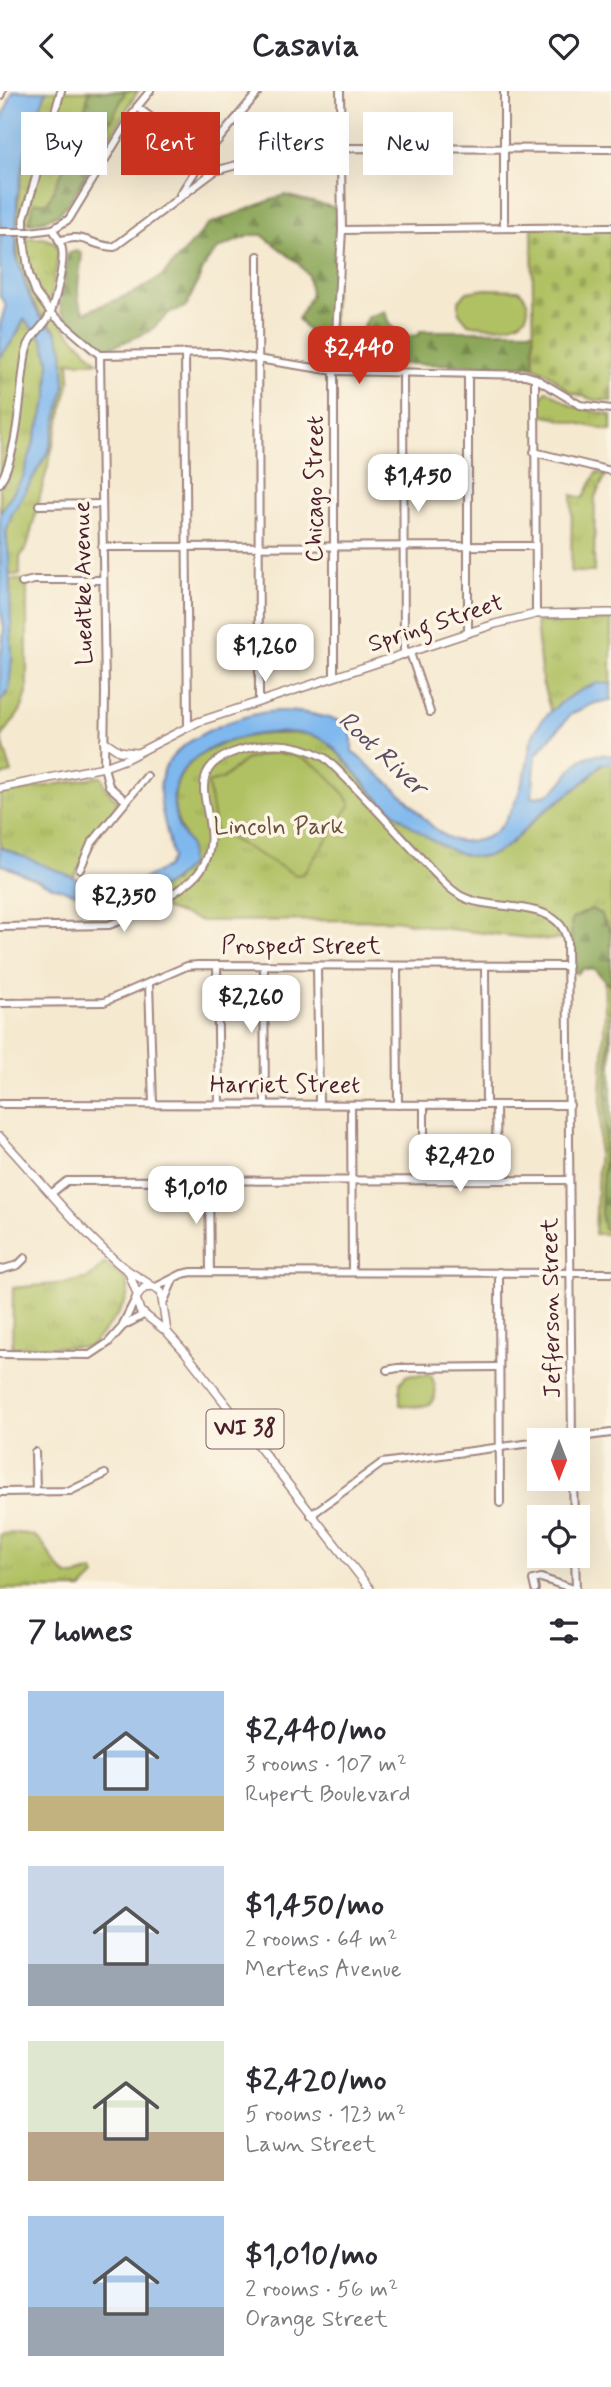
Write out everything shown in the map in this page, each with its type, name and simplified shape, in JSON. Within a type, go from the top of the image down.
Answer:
[{"type":"main road","name":"Spring Street","points":[[0,787],[104,767],[188,727],[468,633],[536,614],[611,613]]},
{"type":"main road","points":[[104,741],[119,751],[137,753]]},
{"type":"main road","name":"WI 38","points":[[0,1137],[108,1254],[129,1273],[141,1277],[161,1293],[167,1332]]},
{"type":"main road","name":"WI 38","points":[[129,1273],[137,1307],[167,1332],[370,1589]]},
{"type":"main road","points":[[136,1296],[144,1288],[154,1287]]},
{"type":"main road","points":[[145,1314],[157,1313],[163,1304]]},
{"type":"street","points":[[0,96],[2,91]]},
{"type":"street","points":[[61,91],[24,218],[24,241],[29,274],[36,292],[51,313],[100,355],[219,353],[334,372],[525,375],[535,378],[580,405],[611,409]]},
{"type":"street","points":[[0,232],[53,229],[64,223],[76,209],[137,107],[150,91]]},
{"type":"street","points":[[220,138],[259,91]]},
{"type":"street","name":"Chicago Street","points":[[340,91],[341,112]]},
{"type":"street","points":[[503,91],[505,227]]},
{"type":"street","points":[[137,107],[144,112]]},
{"type":"street","points":[[349,148],[611,149]]},
{"type":"street","points":[[177,200],[193,175]]},
{"type":"street","points":[[59,241],[80,237],[104,247],[114,247],[210,175]]},
{"type":"street","name":"Chicago Street","points":[[334,677],[334,372],[342,230],[342,175]]},
{"type":"street","points":[[342,230],[611,227]]},
{"type":"street","points":[[0,483],[6,472],[17,420],[26,352],[32,337],[51,313],[63,258],[53,229]]},
{"type":"street","points":[[258,256],[259,701]]},
{"type":"street","points":[[185,353],[188,727]]},
{"type":"street","name":"Luedtke Avenue","points":[[100,355],[104,767],[109,786],[126,801]]},
{"type":"street","points":[[403,373],[407,654],[430,712]]},
{"type":"street","points":[[468,375],[468,633]]},
{"type":"street","points":[[535,378],[536,614]]},
{"type":"street","points":[[534,452],[611,471]]},
{"type":"street","points":[[39,505],[102,504]]},
{"type":"street","points":[[102,547],[535,546]]},
{"type":"street","points":[[22,583],[34,580],[103,580]]},
{"type":"street","name":"Jefferson Street","points":[[0,927],[109,925],[185,885],[204,866],[211,845],[203,790],[203,780],[209,768],[227,753],[255,746],[286,744],[300,746],[325,758],[439,878],[462,897],[481,903],[545,913],[558,920],[566,934],[568,966],[572,1428]]},
{"type":"street","points":[[80,869],[91,844],[147,776]]},
{"type":"street","points":[[217,965],[219,1104]]},
{"type":"street","name":"Prospect Street","points":[[0,1003],[104,1002],[187,967],[217,965],[568,966]]},
{"type":"street","points":[[264,965],[265,1104]]},
{"type":"street","points":[[317,966],[319,1104]]},
{"type":"street","points":[[397,966],[398,1105]]},
{"type":"street","points":[[485,966],[486,1105]]},
{"type":"street","points":[[149,984],[153,1104]]},
{"type":"street","name":"Harriet Street","points":[[0,1104],[570,1105]]},
{"type":"street","points":[[351,1105],[352,1272]]},
{"type":"street","points":[[424,1105],[424,1180]]},
{"type":"street","points":[[496,1105],[497,1179]]},
{"type":"street","points":[[52,1193],[68,1181],[569,1180]]},
{"type":"street","points":[[209,1181],[210,1272]]},
{"type":"street","points":[[0,1270],[19,1265],[25,1258]]},
{"type":"street","points":[[154,1287],[192,1272],[611,1273]]},
{"type":"street","points":[[499,1272],[500,1503]]},
{"type":"street","points":[[163,1304],[173,1280]]},
{"type":"street","points":[[0,1354],[90,1355],[108,1343],[123,1326],[136,1296]]},
{"type":"street","points":[[123,1326],[145,1314]]},
{"type":"street","points":[[387,1370],[498,1367]]},
{"type":"street","points":[[590,1436],[611,1433]]},
{"type":"street","points":[[311,1515],[382,1463],[527,1444]]},
{"type":"street","points":[[35,1451],[36,1492]]},
{"type":"street","points":[[0,1492],[70,1491],[105,1474]]},
{"type":"street","points":[[535,1589],[533,1580],[541,1578],[575,1589],[575,1568]]},
{"type":"green space","points":[[46,91],[138,91],[125,112],[121,112],[121,119],[107,142],[107,112],[38,112]]},
{"type":"green space","points":[[89,91],[126,91],[107,129],[107,112],[84,112]]},
{"type":"green space","points":[[22,175],[87,175],[59,214],[48,219],[17,223]]},
{"type":"green space","points":[[60,175],[84,175],[73,197],[59,214],[29,224],[34,203],[48,202]]},
{"type":"green space","points":[[284,195],[337,208],[332,335],[313,336],[298,319],[311,295],[308,275],[298,263],[262,235],[251,235],[219,248],[207,261],[186,307],[170,312],[149,332],[107,349],[98,348],[61,312],[68,253],[77,251],[82,254],[78,293],[85,312],[135,292],[163,275],[209,224]]},
{"type":"green space","points":[[532,227],[611,227],[611,401],[595,400],[570,392],[549,374],[534,366]]},
{"type":"green space","points":[[44,238],[54,242],[59,252],[48,311],[98,362],[69,362],[70,380],[27,547],[20,557],[20,575],[9,575],[6,533],[11,516],[49,450],[56,331],[39,312],[26,289],[17,252],[17,239]]},
{"type":"green space","points":[[486,289],[519,290],[528,303],[525,316],[512,325],[468,324],[459,313],[459,301],[467,292]]},
{"type":"green space","points":[[385,311],[388,321],[400,337],[419,335],[420,331],[533,331],[558,347],[611,401],[595,400],[570,392],[549,374],[533,366],[358,363],[363,348],[360,333],[368,317]]},
{"type":"green space","points":[[24,319],[43,340],[49,360],[48,397],[23,477],[0,513],[0,358]]},
{"type":"green space","points":[[547,390],[572,406],[611,415],[611,431],[541,415],[540,399]]},
{"type":"green space","points":[[597,472],[606,475],[595,497],[594,572],[571,572],[572,495],[583,498]]},
{"type":"green space","points":[[10,580],[27,580],[27,693],[21,710],[1,738],[12,773],[0,776],[0,702],[9,690]]},
{"type":"green space","points":[[611,620],[611,684],[586,688],[564,701],[551,713],[542,681],[536,622]]},
{"type":"green space","name":"Lincoln Park","points":[[267,734],[301,734],[320,738],[340,754],[372,792],[410,824],[445,845],[477,856],[490,855],[505,848],[601,764],[611,764],[611,1234],[595,1234],[605,1010],[604,963],[573,962],[572,939],[546,940],[394,920],[202,921],[157,906],[146,894],[174,882],[189,844],[177,820],[174,799],[178,781],[188,765],[203,753],[222,744]]},
{"type":"green space","points":[[270,753],[283,753],[306,760],[327,774],[351,804],[303,874],[296,875],[215,830],[208,783],[222,779],[245,760]]},
{"type":"green space","points":[[102,777],[107,790],[118,801],[73,878],[0,847],[0,794]]},
{"type":"green space","points":[[591,909],[600,913],[611,932],[611,987],[594,969],[582,969],[577,974],[573,971],[572,919]]},
{"type":"green space","points":[[611,987],[611,1229],[604,1229],[601,1213]]},
{"type":"green space","points":[[105,1263],[124,1277],[128,1294],[119,1313],[92,1345],[12,1347],[13,1288],[89,1278]]},
{"type":"green space","points":[[407,1375],[431,1375],[435,1393],[430,1403],[418,1407],[400,1405],[400,1383]]},
{"type":"green space","points":[[0,1534],[30,1534],[44,1545],[66,1574],[74,1576],[93,1571],[95,1576],[82,1589],[0,1589]]},
{"type":"water","points":[[13,91],[46,91],[39,112],[21,112],[21,175],[17,197],[16,254],[30,298],[40,317],[56,331],[63,349],[65,386],[49,450],[11,516],[6,533],[12,657],[9,690],[0,702],[0,662],[4,628],[0,607],[0,513],[23,477],[48,397],[49,360],[43,340],[24,319],[0,358],[0,325],[6,304],[0,297],[0,124]]},
{"type":"water","name":"Root River","points":[[598,683],[611,684],[611,700],[595,703],[571,714],[536,755],[532,797],[553,791],[584,758],[611,755],[611,764],[601,764],[507,846],[489,855],[467,856],[423,834],[382,802],[328,743],[311,735],[285,732],[255,735],[218,745],[189,763],[179,777],[174,802],[181,832],[190,846],[190,865],[168,884],[145,895],[122,900],[98,899],[49,885],[0,864],[0,847],[97,887],[120,887],[167,867],[172,858],[160,790],[166,765],[177,752],[209,730],[247,716],[279,711],[343,721],[352,736],[352,751],[398,791],[435,829],[455,840],[479,840],[497,830],[510,813],[522,783],[531,743],[538,726],[565,700]]}]
